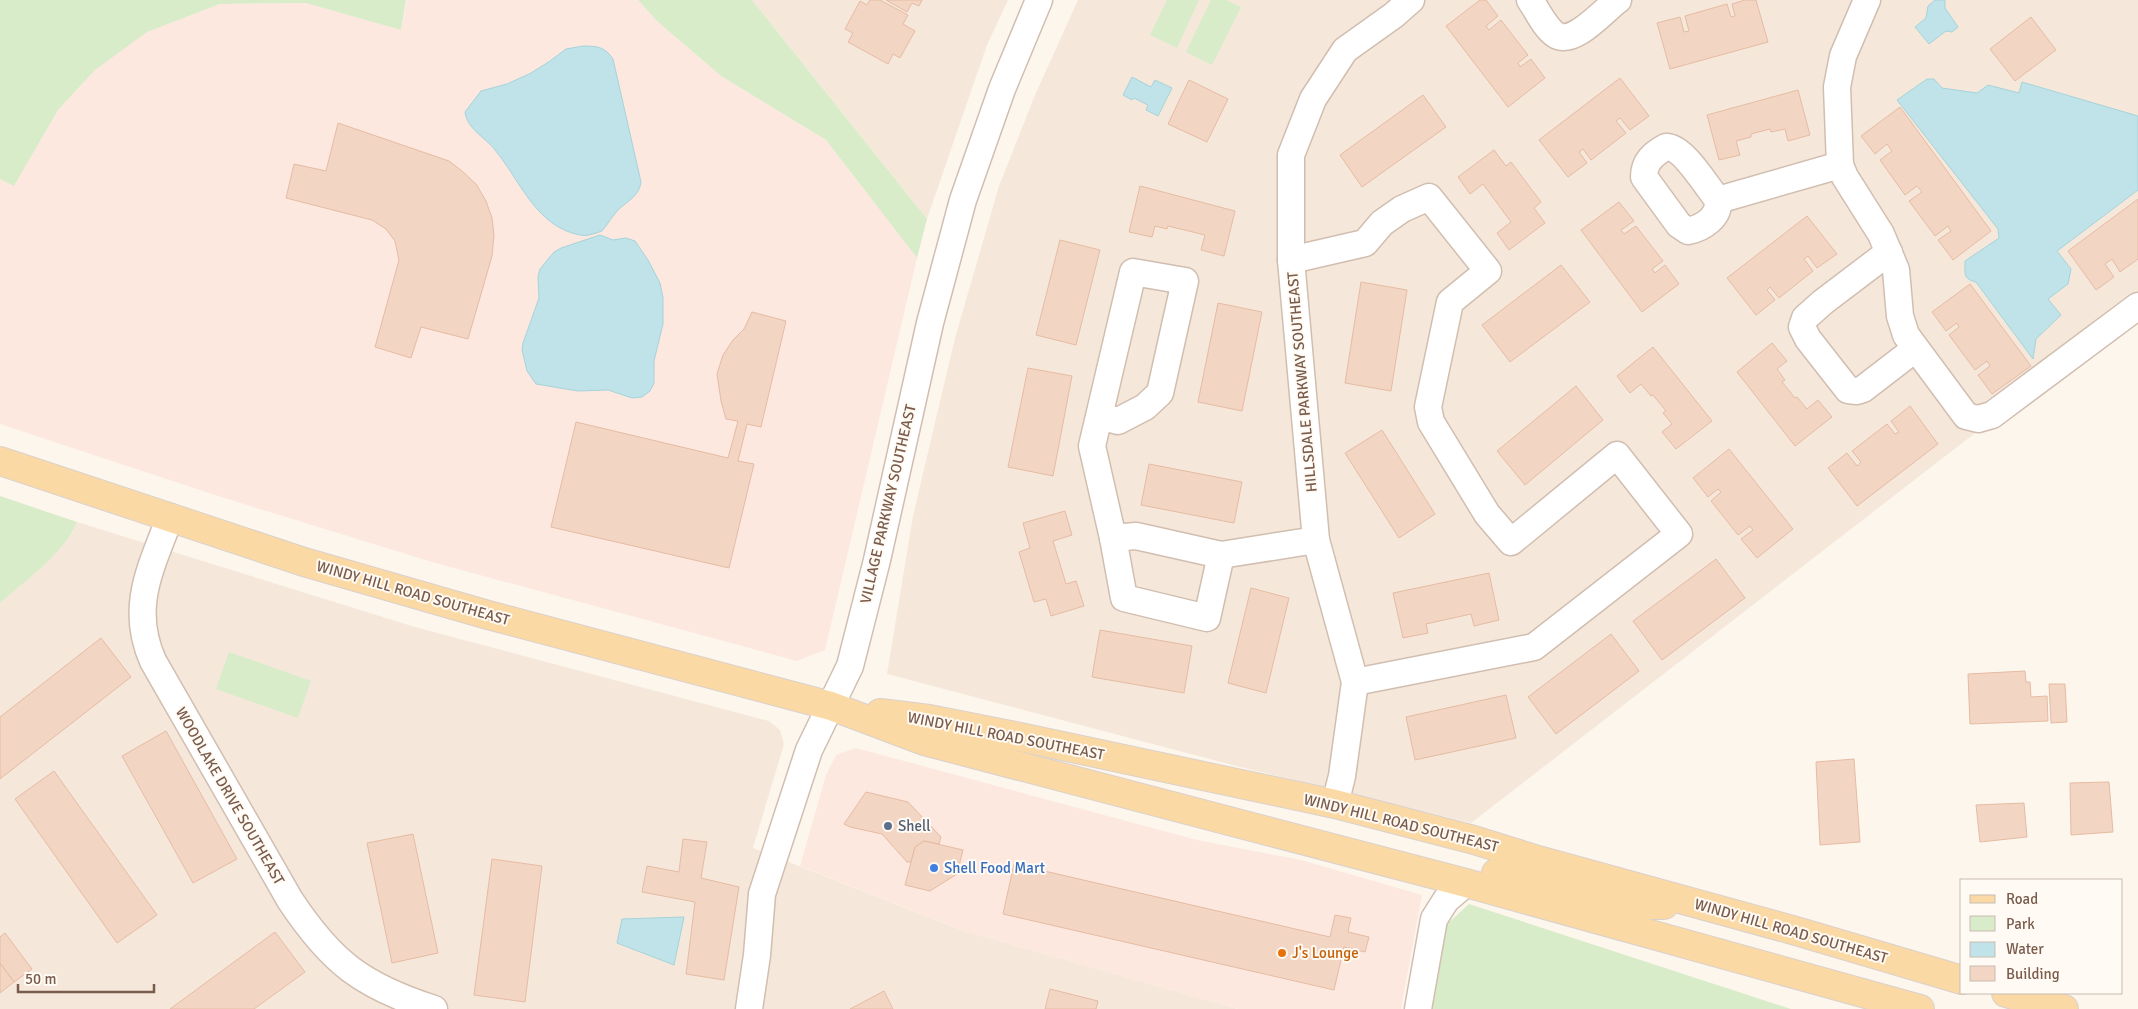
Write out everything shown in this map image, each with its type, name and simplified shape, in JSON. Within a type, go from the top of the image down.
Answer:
[{"type":"main road","name":"WINDY HILL ROAD SOUTHEAST","points":[[0,461],[304,562],[470,610],[831,706],[924,741],[1466,883],[1920,1009]]},
{"type":"main road","name":"WINDY HILL ROAD SOUTHEAST","points":[[831,706],[929,719],[1335,804],[1474,840],[1547,863],[1698,904],[1960,979]]},
{"type":"main road","points":[[1466,883],[1494,872],[1624,905],[1698,904]]},
{"type":"main road","points":[[2010,994],[2064,1009]]},
{"type":"street","name":"VILLAGE PARKWAY SOUTHEAST","points":[[749,1009],[757,955],[762,894],[809,750],[850,666],[930,323],[963,200],[1002,89],[1039,0]]},
{"type":"street","name":"HILLSDALE PARKWAY SOUTHEAST","points":[[1335,804],[1342,776],[1355,682],[1316,540],[1291,260],[1291,155],[1313,99],[1345,50],[1394,15],[1411,0]]},
{"type":"street","points":[[1530,0],[1550,29],[1556,35],[1565,38],[1584,28],[1618,0]]},
{"type":"street","points":[[1868,0],[1844,56],[1836,87],[1840,165],[1845,178],[1881,234],[1896,270],[1902,325],[1915,349],[1966,416],[1978,419],[1986,418],[2138,306]]},
{"type":"street","points":[[1718,200],[1840,165]]},
{"type":"street","points":[[1291,260],[1365,243],[1382,223],[1402,209],[1429,197],[1488,271],[1450,302],[1428,407],[1431,422],[1487,514],[1511,542],[1617,455],[1679,534],[1534,647],[1355,682]]},
{"type":"street","points":[[1889,252],[1823,302],[1805,318],[1802,327],[1808,339],[1848,390],[1856,391],[1863,389],[1915,349]]},
{"type":"street","points":[[1099,416],[1118,421],[1145,407],[1160,393],[1185,282],[1133,272],[1099,416],[1092,446],[1113,538],[1124,598],[1207,618],[1221,556]]},
{"type":"street","name":"WOODLAKE DRIVE SOUTHEAST","points":[[170,517],[145,586],[142,600],[145,642],[153,661],[290,900],[309,929],[334,957],[360,976],[400,998],[434,1009]]},
{"type":"street","points":[[1113,538],[1136,536],[1221,556],[1316,540]]},
{"type":"street","points":[[1418,1009],[1434,918],[1446,900],[1466,883]]},
{"type":"shaded area","points":[[407,0],[638,0],[658,22],[721,76],[826,140],[917,258],[825,650],[797,661],[432,562],[221,497],[0,424],[0,179],[14,186],[58,110],[95,70],[146,32],[220,4],[307,3],[401,30]]},
{"type":"shaded area","points":[[752,0],[1008,0],[987,45],[927,219]]},
{"type":"shaded area","points":[[1078,0],[2138,0],[2138,307],[1471,823],[1240,767],[887,674],[913,516],[955,338],[999,186],[1035,95]]},
{"type":"shaded area","points":[[77,522],[415,627],[769,721],[780,730],[784,744],[753,848],[961,930],[1238,1009],[0,1009],[0,603],[37,571],[72,533]]},
{"type":"shaded area","points":[[856,748],[1197,840],[1301,860],[1422,895],[1401,1009],[1238,1009],[961,930],[800,866],[826,775],[836,755]]},
{"type":"green space","points":[[0,0],[406,0],[401,30],[306,3],[220,4],[147,32],[95,70],[58,110],[14,186],[0,179]]},
{"type":"green space","points":[[638,0],[752,0],[927,219],[917,258],[826,140],[721,76],[658,22]]},
{"type":"green space","points":[[1167,0],[1199,0],[1177,48],[1150,35]]},
{"type":"green space","points":[[1211,0],[1226,0],[1241,7],[1212,65],[1186,52]]},
{"type":"green space","points":[[0,496],[77,522],[72,533],[54,555],[0,603]]},
{"type":"green space","points":[[229,652],[311,681],[298,718],[216,689]]},
{"type":"green space","points":[[1469,904],[1791,1009],[1429,1009],[1445,926]]},
{"type":"water","points":[[1935,0],[1945,0],[1945,8],[1958,27],[1952,32],[1946,31],[1929,44],[1915,27],[1926,18],[1928,6]]},
{"type":"water","points":[[583,46],[601,48],[613,59],[641,182],[636,194],[617,211],[602,231],[585,236],[565,230],[552,223],[540,212],[530,201],[495,150],[469,123],[465,112],[481,91],[507,84],[531,73],[566,49]]},
{"type":"water","points":[[1132,77],[1151,87],[1155,80],[1172,88],[1158,116],[1146,110],[1148,105],[1123,95]]},
{"type":"water","points":[[1927,79],[1934,79],[1942,88],[1977,93],[1988,85],[2019,93],[2022,82],[2138,116],[2138,190],[2057,251],[2071,269],[2068,284],[2048,299],[2061,315],[2036,339],[2033,359],[1976,282],[1969,279],[1966,275],[1965,261],[1999,238],[1998,229],[1897,100]]},
{"type":"water","points":[[600,235],[613,240],[626,238],[635,241],[660,283],[663,298],[663,324],[654,361],[654,383],[650,391],[642,397],[632,398],[608,390],[578,391],[536,384],[527,371],[522,350],[539,298],[538,277],[540,269],[554,252],[561,248]]},
{"type":"water","points":[[684,917],[674,965],[617,943],[622,919]]},
{"type":"building","points":[[870,0],[880,0],[908,15],[903,24],[915,31],[900,58],[893,54],[888,64],[848,42],[853,33],[845,29],[860,1],[867,5]]},
{"type":"building","points":[[886,0],[922,0],[919,6],[912,3],[907,12]]},
{"type":"building","points":[[1480,0],[1486,0],[1498,16],[1486,26],[1489,30],[1501,20],[1528,55],[1518,63],[1520,67],[1531,59],[1545,78],[1508,107],[1446,26]]},
{"type":"building","points":[[1745,0],[1756,0],[1768,42],[1670,69],[1657,23],[1680,17],[1684,32],[1689,31],[1685,16],[1727,4],[1731,17],[1735,16],[1732,4]]},
{"type":"building","points":[[2031,17],[2056,50],[2015,81],[1990,49]]},
{"type":"building","points":[[1620,78],[1649,116],[1630,130],[1620,118],[1616,121],[1626,133],[1591,160],[1583,149],[1579,152],[1587,163],[1568,177],[1539,140]]},
{"type":"building","points":[[1189,80],[1228,99],[1207,142],[1168,124]]},
{"type":"building","points":[[1798,90],[1810,135],[1788,141],[1785,129],[1771,132],[1770,129],[1751,134],[1751,137],[1736,141],[1740,155],[1719,160],[1707,115]]},
{"type":"building","points":[[1423,95],[1446,127],[1362,187],[1340,155]]},
{"type":"building","points":[[1900,107],[1991,231],[1953,260],[1938,240],[1951,231],[1948,226],[1935,236],[1909,201],[1922,192],[1917,186],[1905,195],[1880,160],[1892,151],[1887,144],[1875,154],[1861,136]]},
{"type":"building","points":[[338,123],[449,161],[476,184],[486,201],[492,218],[494,235],[492,256],[468,339],[421,327],[411,358],[375,347],[399,260],[395,241],[386,229],[372,220],[286,198],[294,164],[326,171]]},
{"type":"building","points":[[1494,150],[1506,166],[1511,162],[1541,202],[1534,208],[1545,223],[1509,250],[1497,233],[1511,222],[1483,184],[1470,194],[1458,177]]},
{"type":"building","points":[[1140,186],[1235,211],[1224,256],[1201,250],[1205,235],[1168,226],[1167,229],[1155,226],[1152,237],[1129,232]]},
{"type":"building","points":[[2138,199],[2138,259],[2120,272],[2112,259],[2105,264],[2114,277],[2096,290],[2068,251]]},
{"type":"building","points":[[1619,202],[1634,221],[1621,230],[1624,234],[1636,226],[1663,261],[1652,269],[1655,273],[1665,265],[1679,284],[1642,312],[1581,230]]},
{"type":"building","points":[[1807,216],[1837,254],[1817,268],[1808,256],[1804,259],[1813,271],[1779,298],[1770,287],[1767,290],[1775,300],[1756,315],[1727,278]]},
{"type":"building","points":[[1060,240],[1100,250],[1076,345],[1036,335]]},
{"type":"building","points":[[1561,265],[1590,302],[1510,362],[1482,325]]},
{"type":"building","points":[[1361,282],[1407,290],[1391,391],[1345,383]]},
{"type":"building","points":[[1970,284],[2031,366],[1992,394],[1978,375],[1990,366],[1987,361],[1975,370],[1949,335],[1959,327],[1957,323],[1946,331],[1932,312]]},
{"type":"building","points":[[1218,303],[1262,312],[1242,411],[1198,402]]},
{"type":"building","points":[[752,312],[786,321],[761,427],[747,424],[738,461],[754,464],[729,568],[551,527],[576,422],[728,458],[738,421],[726,419],[717,374],[723,355],[733,340],[744,329]]},
{"type":"building","points":[[1772,343],[1787,361],[1777,369],[1785,380],[1782,382],[1807,409],[1818,400],[1832,417],[1795,446],[1737,372]]},
{"type":"building","points":[[1653,347],[1712,421],[1676,449],[1662,432],[1672,424],[1663,413],[1666,411],[1641,384],[1630,393],[1617,376]]},
{"type":"building","points":[[1028,368],[1072,376],[1053,476],[1008,467]]},
{"type":"building","points":[[1576,386],[1603,420],[1525,485],[1497,451]]},
{"type":"building","points":[[1910,406],[1938,444],[1857,506],[1828,468],[1847,453],[1857,466],[1861,462],[1852,451],[1887,424],[1895,434],[1899,432],[1891,421]]},
{"type":"building","points":[[1382,430],[1435,514],[1399,538],[1345,453]]},
{"type":"building","points":[[1729,449],[1793,529],[1757,558],[1741,539],[1753,530],[1750,526],[1738,535],[1711,501],[1721,492],[1718,489],[1708,497],[1693,478]]},
{"type":"building","points":[[1149,464],[1242,482],[1234,523],[1141,505]]},
{"type":"building","points":[[1065,511],[1072,535],[1053,541],[1066,584],[1076,581],[1084,606],[1051,616],[1046,599],[1034,602],[1019,552],[1030,548],[1023,523]]},
{"type":"building","points":[[1716,559],[1745,598],[1662,660],[1633,621]]},
{"type":"building","points":[[1489,573],[1499,620],[1474,626],[1471,614],[1426,624],[1428,633],[1403,638],[1393,593]]},
{"type":"building","points":[[1251,588],[1289,598],[1266,693],[1228,683]]},
{"type":"building","points":[[1100,630],[1192,646],[1184,693],[1092,677]]},
{"type":"building","points":[[1611,634],[1639,671],[1556,734],[1528,697]]},
{"type":"building","points":[[101,638],[131,677],[0,779],[0,717]]},
{"type":"building","points":[[2025,671],[2026,682],[2030,682],[2031,697],[2047,696],[2048,721],[1970,724],[1968,674]]},
{"type":"building","points":[[2049,684],[2065,684],[2067,722],[2051,723]]},
{"type":"building","points":[[1506,695],[1516,738],[1415,760],[1406,717]]},
{"type":"building","points":[[166,731],[237,859],[193,883],[122,756]]},
{"type":"building","points":[[1854,759],[1860,842],[1820,845],[1816,762]]},
{"type":"building","points":[[54,771],[157,915],[117,943],[15,799]]},
{"type":"building","points":[[2109,782],[2113,832],[2071,835],[2070,783]]},
{"type":"building","name":"Shell","points":[[866,792],[908,802],[941,837],[939,844],[924,841],[915,847],[911,862],[907,862],[882,834],[844,824]]},
{"type":"building","points":[[2024,803],[2027,837],[1980,842],[1976,805]]},
{"type":"building","points":[[413,834],[438,953],[392,963],[367,843]]},
{"type":"building","points":[[683,839],[707,842],[701,878],[739,887],[724,980],[686,974],[695,902],[642,892],[647,866],[679,872]]},
{"type":"building","name":"Shell Food Mart","points":[[924,841],[963,850],[957,874],[930,891],[905,885],[915,847]]},
{"type":"building","points":[[492,859],[542,866],[525,1002],[474,995]]},
{"type":"building","points":[[1014,864],[1330,937],[1335,915],[1351,918],[1348,932],[1369,937],[1365,952],[1344,947],[1334,990],[1003,914]]},
{"type":"building","points":[[275,932],[305,972],[254,1009],[170,1009]]},
{"type":"building","points":[[5,933],[32,969],[14,982],[0,963],[0,937]]},
{"type":"building","points":[[0,963],[14,982],[0,993]]},
{"type":"building","points":[[1050,989],[1098,1001],[1096,1009],[1045,1009]]},
{"type":"building","points":[[884,991],[893,1009],[850,1009]]},
{"type":"place","name":"Shell","points":[[888,826]]},
{"type":"place","name":"Shell Food Mart","points":[[934,868]]},
{"type":"place","name":"J's Lounge","points":[[1282,953]]}]
